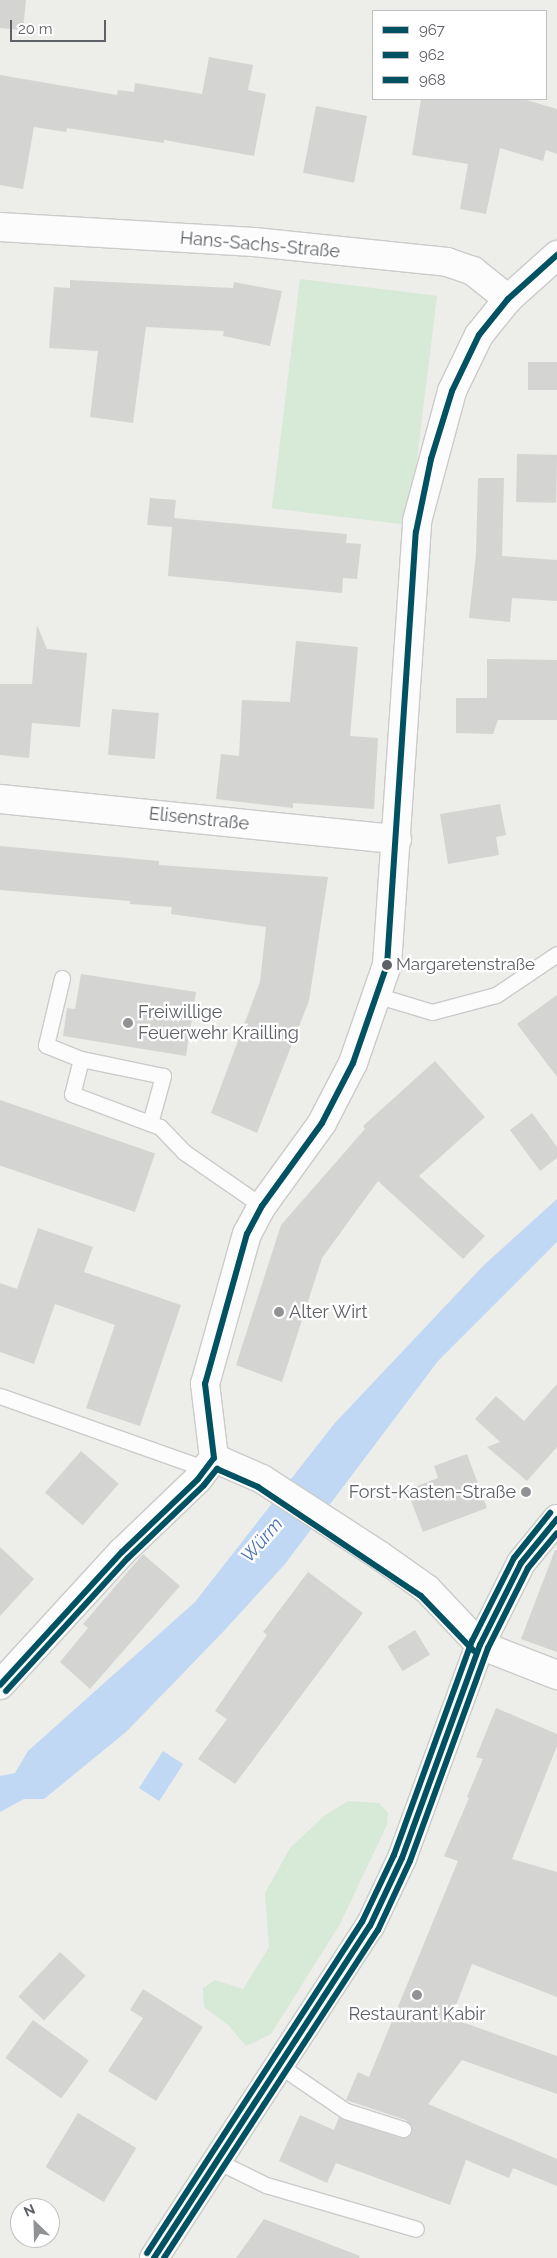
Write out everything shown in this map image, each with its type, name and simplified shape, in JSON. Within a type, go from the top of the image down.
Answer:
[{"type":"street","name":"Hans-Sachs-Straße","points":[[0,227],[254,242],[447,262],[473,271],[508,299]]},
{"type":"street","points":[[0,1685],[122,1552],[210,1463],[205,1384],[247,1234],[262,1206],[322,1123],[353,1064],[379,996],[390,943],[417,521],[452,390],[479,335],[508,299],[557,255]]},
{"type":"street","name":"Elisenstraße","points":[[0,799],[397,839]]},
{"type":"street","points":[[210,1463],[262,1479],[332,1527],[379,1555],[427,1589],[480,1645],[557,1675]]},
{"type":"street","points":[[154,2258],[280,2066],[374,1917],[402,1858],[480,1645],[521,1563],[557,1520]]},
{"type":"lane","points":[[379,996],[432,1012],[496,995],[557,954]]},
{"type":"lane","points":[[62,978],[46,1045],[80,1059],[163,1076],[150,1123]]},
{"type":"lane","points":[[80,1059],[72,1094],[160,1127],[184,1152],[262,1206]]},
{"type":"lane","points":[[0,1396],[210,1463]]},
{"type":"lane","points":[[280,2066],[346,2111],[402,2129]]},
{"type":"lane","points":[[217,2161],[266,2186],[416,2229]]},
{"type":"green space","points":[[300,279],[437,296],[409,525],[272,508]]},
{"type":"green space","points":[[348,1801],[379,1803],[388,1813],[387,1825],[340,1924],[271,2034],[246,2046],[228,2025],[204,2007],[203,1988],[215,1980],[243,1989],[269,1947],[265,1893],[290,1848],[324,1816]]},
{"type":"water","name":"Würm","points":[[557,1199],[557,1242],[438,1361],[285,1564],[222,1633],[126,1732],[44,1799],[24,1799],[0,1812],[0,1776],[15,1773],[28,1751],[195,1602],[334,1424],[484,1265]]},
{"type":"water","points":[[163,1751],[183,1764],[159,1801],[139,1788]]},
{"type":"building","points":[[0,0],[26,0],[23,30],[0,28]]},
{"type":"building","points":[[209,57],[253,65],[248,90],[266,94],[254,156],[164,140],[164,143],[67,128],[66,132],[34,127],[23,189],[0,185],[0,75],[117,95],[118,90],[134,92],[135,83],[202,94]]},
{"type":"building","points":[[421,100],[526,100],[557,109],[557,154],[546,150],[543,161],[500,148],[486,214],[460,209],[468,164],[412,155]]},
{"type":"building","points":[[316,106],[367,116],[354,183],[303,173]]},
{"type":"building","points":[[70,280],[233,288],[234,282],[282,291],[270,346],[223,336],[224,331],[146,327],[133,423],[90,417],[98,351],[49,348],[54,287],[70,288]]},
{"type":"building","points":[[528,362],[557,362],[557,390],[528,390]]},
{"type":"building","points":[[517,454],[557,455],[556,503],[516,502]]},
{"type":"building","points":[[478,478],[504,478],[502,556],[557,560],[557,601],[512,598],[510,622],[469,618],[476,554]]},
{"type":"building","points":[[150,498],[176,500],[174,518],[347,534],[346,543],[361,544],[357,579],[343,578],[342,593],[168,576],[172,527],[147,525]]},
{"type":"building","points":[[37,625],[47,649],[87,653],[80,727],[32,723],[29,758],[0,755],[0,684],[32,684]]},
{"type":"building","points":[[296,641],[358,647],[350,736],[378,738],[374,809],[293,803],[293,808],[216,799],[221,754],[239,756],[242,700],[290,702]]},
{"type":"building","points":[[487,659],[557,660],[557,720],[498,720],[493,734],[456,733],[456,698],[487,698]]},
{"type":"building","points":[[112,709],[159,713],[155,759],[108,755]]},
{"type":"building","points":[[500,804],[506,835],[496,837],[499,855],[448,864],[440,814]]},
{"type":"building","points":[[0,846],[159,861],[159,865],[328,877],[309,1001],[257,1133],[211,1113],[260,982],[266,927],[171,914],[172,907],[130,904],[130,901],[0,890]]},
{"type":"building","name":"Freiwillige Feuerwehr Krailling","points":[[81,974],[196,992],[186,1056],[63,1036],[67,1008],[75,1009]]},
{"type":"building","points":[[557,995],[557,1077],[517,1024]]},
{"type":"building","points":[[435,1061],[485,1117],[419,1176],[485,1236],[463,1259],[378,1181],[322,1258],[282,1382],[236,1365],[281,1225],[365,1129],[363,1126]]},
{"type":"building","points":[[0,1100],[155,1153],[135,1212],[0,1166]]},
{"type":"building","points":[[532,1113],[557,1147],[557,1158],[540,1171],[510,1130]]},
{"type":"building","points":[[38,1228],[93,1247],[84,1272],[181,1305],[140,1426],[86,1408],[115,1325],[55,1304],[34,1364],[0,1352],[0,1283],[17,1289]]},
{"type":"building","points":[[557,1384],[557,1447],[527,1481],[487,1447],[500,1442],[475,1419],[496,1396],[524,1421]]},
{"type":"building","points":[[81,1451],[119,1484],[83,1525],[45,1493]]},
{"type":"building","points":[[467,1454],[487,1508],[423,1532],[407,1490],[438,1478],[434,1466]]},
{"type":"building","points":[[0,1547],[34,1579],[0,1616]]},
{"type":"building","points":[[555,1550],[557,1550],[557,1652],[521,1639]]},
{"type":"building","points":[[143,1554],[180,1586],[90,1689],[60,1662],[88,1628],[83,1624]]},
{"type":"building","points":[[308,1572],[363,1613],[235,1784],[198,1759],[227,1719],[215,1711],[267,1635],[263,1632]]},
{"type":"building","points":[[415,1630],[430,1655],[403,1671],[388,1646]]},
{"type":"building","points":[[496,1708],[557,1734],[557,1746],[512,1859],[557,1872],[557,1997],[472,1964],[451,2018],[557,2056],[557,2094],[462,2060],[428,2104],[557,2159],[557,2186],[513,2168],[509,2178],[466,2160],[450,2205],[336,2163],[327,2183],[279,2161],[300,2115],[334,2130],[339,2117],[400,2138],[412,2132],[412,2127],[406,2120],[346,2100],[358,2072],[369,2077],[458,1861],[444,1856],[469,1798],[467,1797],[483,1759],[476,1757]]},
{"type":"building","points":[[60,1952],[86,1976],[44,2020],[18,1997]]},
{"type":"building","points":[[143,1989],[203,2027],[156,2101],[108,2071],[143,2018],[130,2010]]},
{"type":"building","points":[[33,2020],[89,2061],[61,2099],[5,2058]]},
{"type":"building","points":[[78,2113],[136,2148],[104,2202],[46,2167]]},
{"type":"building","points":[[264,2219],[360,2256],[359,2258],[236,2258]]},
{"type":"transit line","name":"967","points":[[0,1685],[122,1552],[198,1479],[214,1458],[205,1384],[247,1234],[262,1206],[322,1123],[353,1063],[387,965],[416,532],[431,459],[452,391],[479,335],[508,299],[557,255]]},
{"type":"transit line","name":"962","points":[[6,1691],[128,1558],[204,1485],[217,1469],[258,1487],[421,1596],[474,1651]]},
{"type":"transit line","points":[[147,2253],[362,1922],[394,1855],[472,1641],[514,1558],[550,1513]]},
{"type":"transit line","name":"968","points":[[154,2258],[370,1926],[402,1858],[480,1645],[521,1563],[557,1519]]},
{"type":"transit line","name":"962","points":[[164,2258],[378,1930],[410,1861],[488,1648],[528,1568],[557,1533]]},
{"type":"place","name":"Margaretenstraße","points":[[387,965]]},
{"type":"place","name":"Freiwillige Feuerwehr Krailling","points":[[128,1023]]},
{"type":"place","name":"Alter Wirt","points":[[279,1312]]},
{"type":"place","name":"Forst-Kasten-Straße","points":[[526,1492]]},
{"type":"place","name":"Restaurant Kabir","points":[[417,1995]]}]
